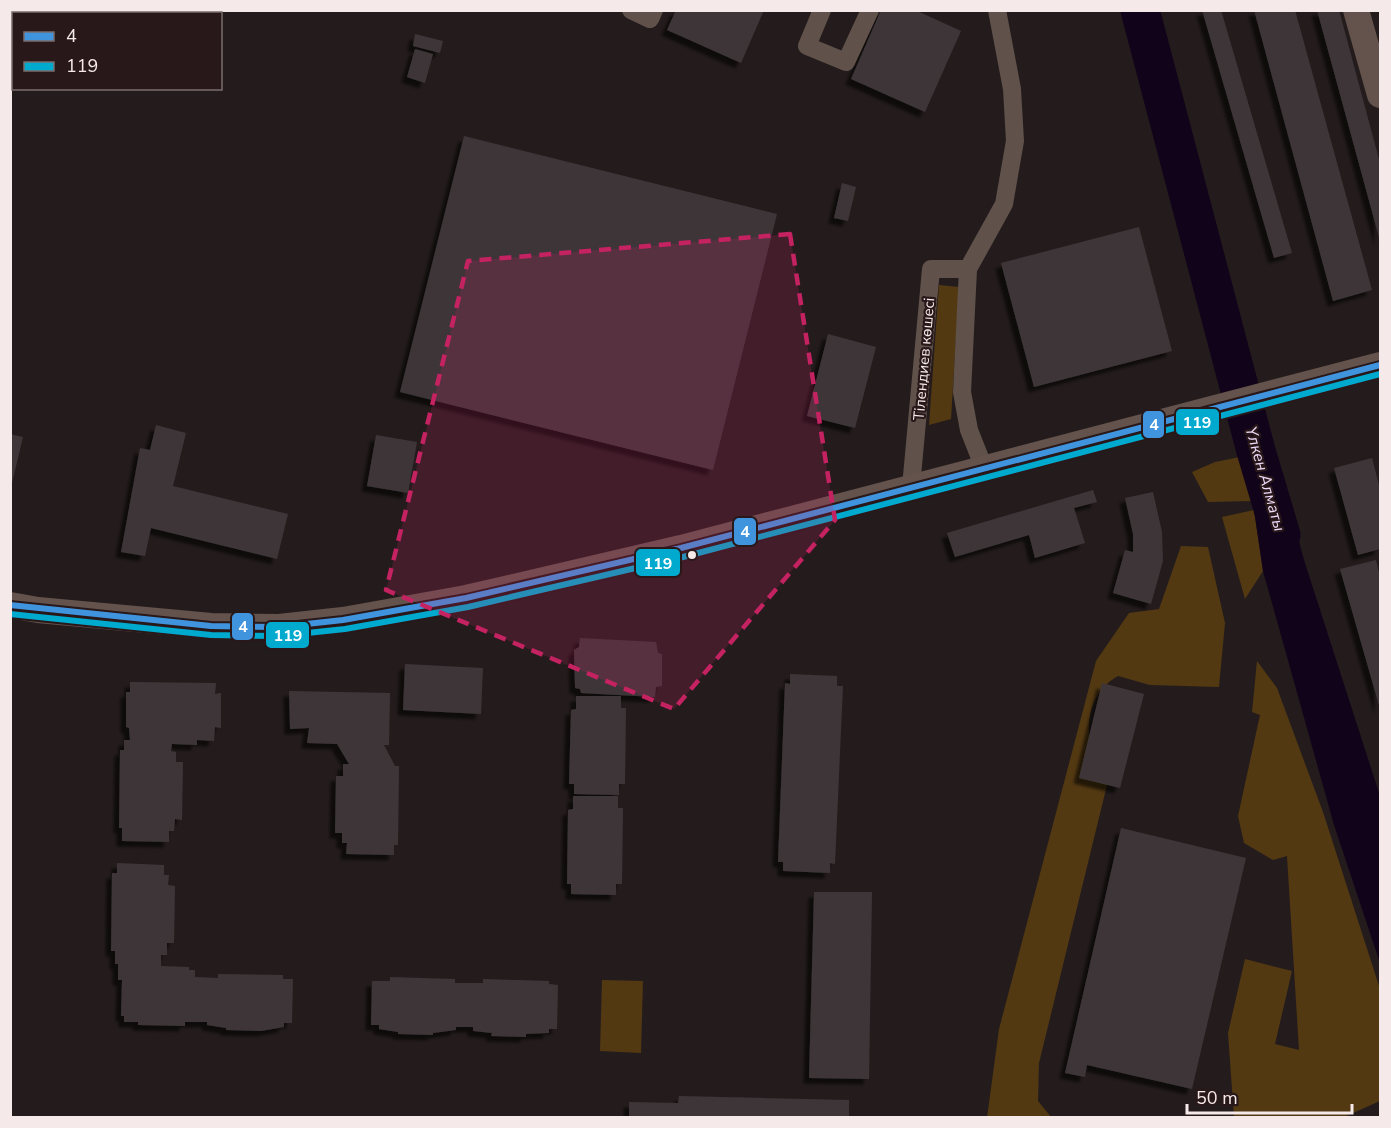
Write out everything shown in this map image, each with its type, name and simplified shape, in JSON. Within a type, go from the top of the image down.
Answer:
[{"type":"main road","points":[[1356,10],[1380,95]]},
{"type":"main road","points":[[10,605],[38,610],[211,626],[279,627],[343,620],[477,596],[681,548],[1380,365]]},
{"type":"street","points":[[631,10],[650,19],[654,10]]},
{"type":"street","points":[[822,10],[807,46],[846,62],[870,10]]},
{"type":"street","points":[[984,468],[969,430],[962,392],[968,269],[1004,204],[1015,141],[1012,89],[997,10]]},
{"type":"street","name":"Тілендиев көшесі","points":[[911,487],[931,269],[968,269]]},
{"type":"highlighted area","points":[[790,234],[835,520],[674,709],[386,590],[468,261]]},
{"type":"shaded area","points":[[939,285],[959,287],[951,419],[929,425]]},
{"type":"shaded area","points":[[1240,457],[1253,501],[1208,502],[1192,472],[1215,462]]},
{"type":"shaded area","points":[[1283,481],[1304,560],[1380,796],[1380,963],[1334,825],[1263,571],[1251,490]]},
{"type":"shaded area","points":[[1254,510],[1263,571],[1245,599],[1222,517]]},
{"type":"shaded area","points":[[1181,546],[1208,547],[1225,623],[1219,687],[1150,685],[1118,676],[1105,686],[1096,698],[1091,712],[1090,742],[1093,758],[1107,785],[1039,1063],[1038,1101],[1051,1117],[987,1118],[999,1029],[1096,661],[1129,613],[1159,609]]},
{"type":"shaded area","points":[[1257,661],[1277,688],[1323,812],[1380,989],[1380,1101],[1344,1117],[1234,1117],[1228,1033],[1245,959],[1292,971],[1275,1044],[1299,1050],[1287,856],[1273,860],[1244,843],[1238,816],[1260,715],[1252,712]]},
{"type":"shaded area","points":[[602,980],[643,981],[641,1053],[600,1051]]},
{"type":"building","points":[[676,10],[764,10],[741,63],[667,30]]},
{"type":"building","points":[[881,10],[915,10],[961,31],[925,112],[851,79]]},
{"type":"building","points":[[1202,10],[1221,10],[1292,253],[1274,258]]},
{"type":"building","points":[[1254,10],[1295,10],[1372,290],[1333,301]]},
{"type":"building","points":[[1317,10],[1339,10],[1380,163],[1380,241]]},
{"type":"building","points":[[415,34],[443,41],[440,53],[413,46]]},
{"type":"building","points":[[415,49],[433,54],[425,83],[407,77]]},
{"type":"building","points":[[464,136],[777,214],[713,470],[400,392]]},
{"type":"building","points":[[842,183],[856,187],[848,221],[834,218]]},
{"type":"building","points":[[1139,227],[1172,351],[1034,387],[1001,263]]},
{"type":"building","points":[[828,334],[876,347],[855,428],[807,416]]},
{"type":"building","points":[[156,425],[186,433],[173,486],[288,514],[277,559],[151,528],[145,556],[121,552],[140,448],[150,450]]},
{"type":"building","points":[[10,434],[23,437],[11,487],[10,487]]},
{"type":"building","points":[[376,435],[417,442],[408,493],[367,486]]},
{"type":"building","points":[[1372,458],[1380,489],[1380,549],[1358,555],[1334,468]]},
{"type":"building","points":[[1093,490],[1097,502],[1074,508],[1085,543],[1035,558],[1029,535],[955,557],[947,533]]},
{"type":"building","points":[[1153,492],[1162,532],[1163,561],[1151,604],[1113,593],[1125,550],[1133,552],[1133,534],[1125,498]]},
{"type":"building","points":[[1376,560],[1380,577],[1380,709],[1340,569]]},
{"type":"building","points":[[580,638],[656,642],[658,653],[662,654],[662,686],[656,687],[655,697],[581,693],[580,689],[575,688],[574,650],[579,647]]},
{"type":"building","points":[[405,664],[483,668],[481,714],[403,710]]},
{"type":"building","points":[[790,674],[837,676],[837,686],[843,686],[835,864],[830,863],[830,873],[783,871],[783,862],[778,862],[785,683],[790,684]]},
{"type":"building","points":[[130,682],[216,683],[215,694],[221,693],[221,728],[215,727],[214,741],[197,740],[197,745],[172,744],[171,751],[176,752],[176,762],[183,762],[182,820],[175,819],[174,831],[169,831],[169,842],[122,841],[122,828],[119,828],[120,750],[124,750],[124,740],[130,740],[129,728],[126,727],[126,692],[130,692]]},
{"type":"building","points":[[1102,683],[1144,694],[1120,788],[1079,778]]},
{"type":"building","points":[[289,691],[390,693],[389,745],[384,745],[395,766],[399,766],[398,845],[394,845],[394,855],[346,854],[347,843],[342,843],[342,833],[335,833],[336,776],[343,776],[343,764],[349,764],[337,744],[307,743],[309,728],[290,729]]},
{"type":"building","points":[[576,696],[621,696],[621,708],[626,708],[625,784],[619,784],[619,795],[574,794],[574,784],[569,784],[571,710],[576,709]]},
{"type":"building","points":[[573,796],[618,796],[618,808],[623,808],[622,884],[616,884],[616,895],[571,894],[571,884],[567,884],[568,810],[573,809]]},
{"type":"building","points":[[1121,828],[1246,858],[1192,1089],[1087,1065],[1085,1077],[1065,1073]]},
{"type":"building","points":[[117,863],[164,865],[164,875],[169,875],[168,885],[175,886],[174,943],[167,943],[167,955],[161,955],[161,966],[189,967],[189,970],[195,970],[195,977],[218,978],[218,974],[283,975],[283,979],[293,979],[292,1023],[284,1023],[284,1027],[261,1031],[226,1030],[226,1028],[207,1025],[207,1022],[185,1022],[185,1026],[138,1025],[138,1022],[124,1022],[124,1016],[121,1016],[122,980],[118,980],[115,951],[111,951],[112,873],[117,873]]},
{"type":"building","points":[[814,892],[872,892],[869,1079],[809,1078]]},
{"type":"building","points":[[390,977],[455,979],[455,983],[483,983],[483,979],[549,981],[549,984],[558,985],[557,1029],[549,1029],[549,1033],[526,1034],[526,1037],[491,1036],[492,1033],[473,1031],[473,1027],[456,1027],[456,1030],[433,1033],[433,1035],[398,1034],[398,1032],[379,1029],[379,1025],[371,1025],[372,981],[390,981]]},
{"type":"building","points":[[679,1096],[849,1100],[849,1118],[629,1118],[629,1102],[678,1103]]},
{"type":"waterway","name":"Үлкен Алматы","points":[[1140,10],[1256,451],[1281,535]]},
{"type":"transit line","name":"4","points":[[10,605],[211,626],[279,627],[343,620],[466,598],[681,548],[1380,365]]},
{"type":"transit line","name":"119","points":[[10,614],[211,635],[279,636],[345,629],[468,607],[683,557],[1380,374]]}]
